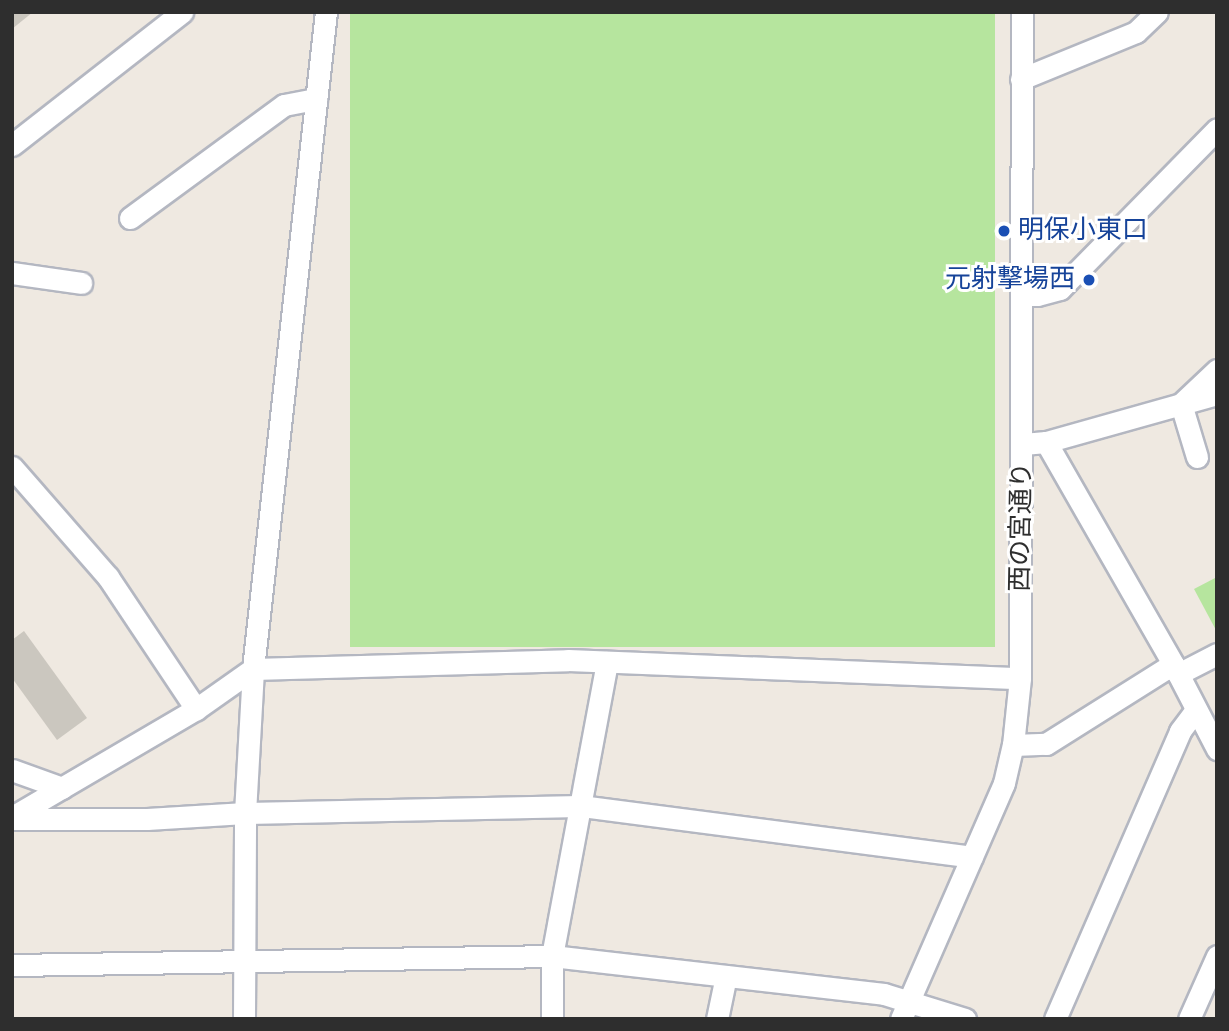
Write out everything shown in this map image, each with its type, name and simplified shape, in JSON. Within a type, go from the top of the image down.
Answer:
[{"type":"street","points":[[12,145],[182,12]]},
{"type":"street","points":[[244,1019],[245,813],[253,668],[326,12]]},
{"type":"street","name":"西の宮通り","points":[[905,1009],[1004,783],[1013,745],[1020,678],[1023,444],[1022,12]]},
{"type":"street","points":[[1021,79],[1136,32],[1157,12]]},
{"type":"street","points":[[130,218],[284,105],[316,99]]},
{"type":"street","points":[[1021,295],[1047,293],[1069,281],[1217,129]]},
{"type":"street","points":[[12,273],[81,283]]},
{"type":"street","points":[[1181,404],[1217,370]]},
{"type":"street","points":[[1023,444],[1046,442],[1217,394]]},
{"type":"street","points":[[1181,404],[1197,457]]},
{"type":"street","points":[[1046,442],[1175,669],[1217,749]]},
{"type":"street","points":[[12,467],[108,577],[196,709]]},
{"type":"street","points":[[1013,745],[1046,744],[1175,669],[1217,654]]},
{"type":"street","points":[[12,818],[196,709],[253,668],[568,660],[1020,678]]},
{"type":"street","points":[[552,1019],[552,956],[607,662]]},
{"type":"street","points":[[1055,1019],[1180,731],[1195,711]]},
{"type":"street","points":[[12,770],[62,788]]},
{"type":"street","points":[[12,818],[147,819],[245,813],[581,806],[972,857]]},
{"type":"street","points":[[12,965],[552,956],[884,994],[905,1009],[965,1019]]},
{"type":"street","points":[[1189,1019],[1217,956]]},
{"type":"street","points":[[718,1019],[726,976]]},
{"type":"green space","points":[[350,12],[995,12],[995,647],[350,647]]},
{"type":"green space","points":[[1217,577],[1217,632],[1194,589]]},
{"type":"building","points":[[12,12],[33,12],[12,29]]},
{"type":"building","points":[[24,631],[87,718],[57,740],[12,678],[12,640]]},
{"type":"place","name":"明保小東口","points":[[1004,231]]},
{"type":"place","name":"元射撃場西","points":[[1089,280]]}]
